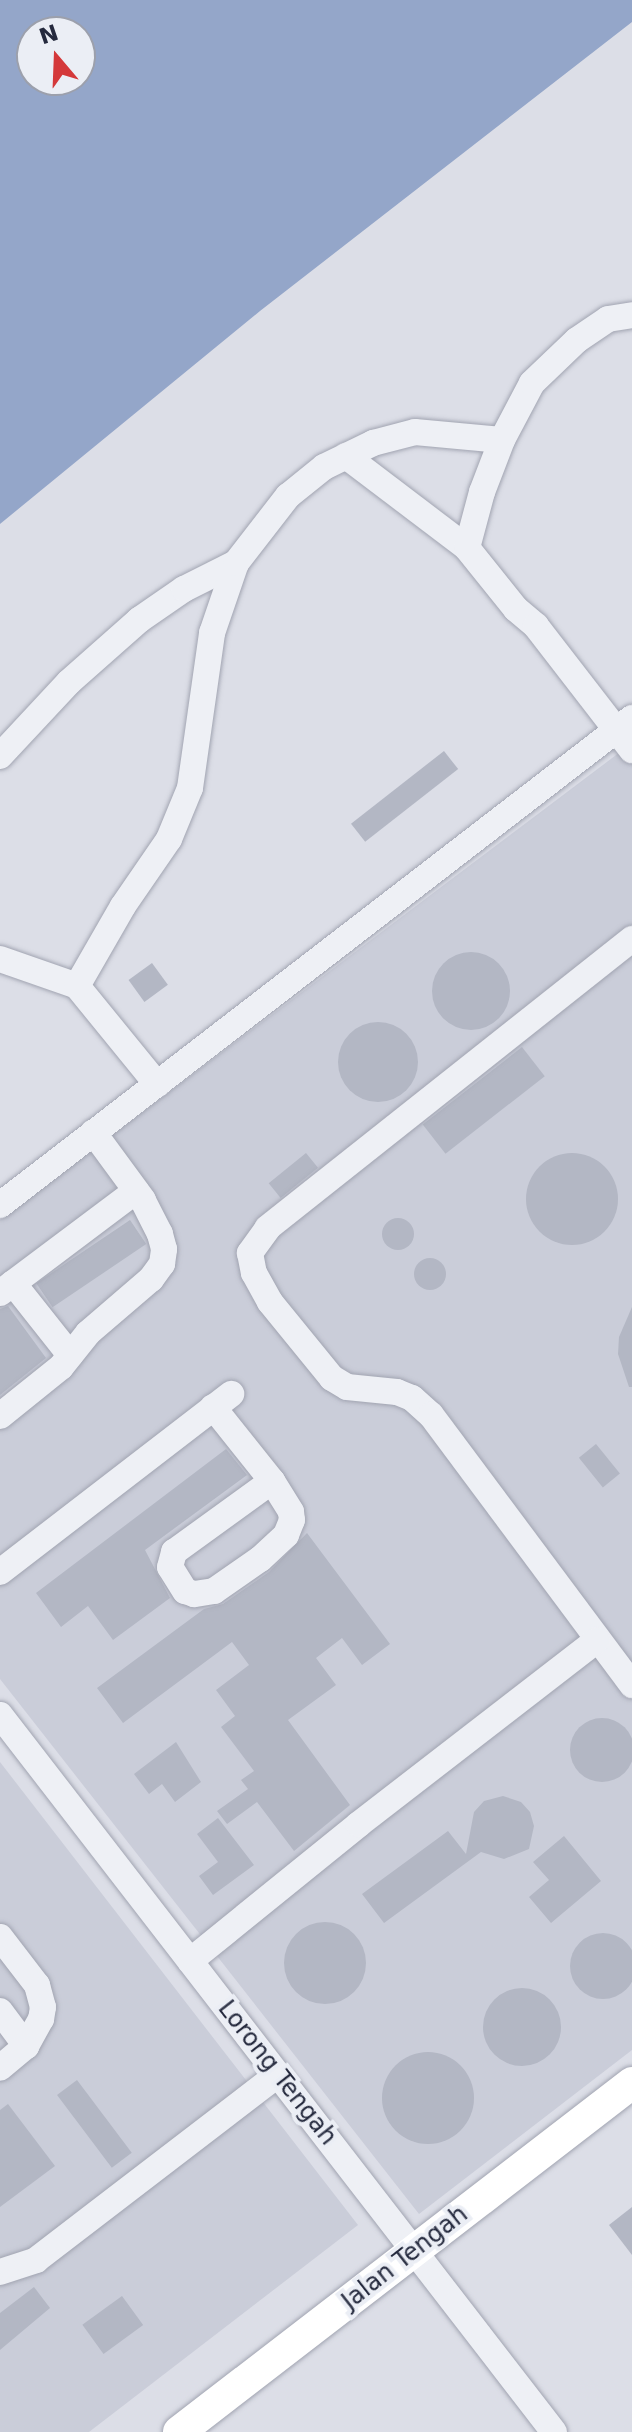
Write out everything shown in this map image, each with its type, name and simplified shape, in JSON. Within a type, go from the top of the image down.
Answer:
[{"type":"main road","name":"Jalan Tengah","points":[[179,2432],[632,2083]]},
{"type":"street","points":[[467,548],[482,492],[502,440],[532,383],[577,340],[608,319],[632,315]]},
{"type":"street","points":[[77,986],[123,906],[169,839],[190,788],[212,633],[236,563],[288,496],[324,467],[373,443],[415,432],[502,440]]},
{"type":"street","points":[[0,1205],[627,733],[536,626],[510,602],[467,548],[346,456]]},
{"type":"street","points":[[0,756],[69,682],[139,620],[184,589],[236,563]]},
{"type":"street","points":[[632,939],[268,1228],[250,1253],[254,1273],[270,1302],[332,1378],[347,1387],[397,1392],[412,1398],[431,1415],[632,1685]]},
{"type":"street","points":[[0,959],[77,986],[157,1084]]},
{"type":"street","points":[[0,1416],[70,1355],[96,1325],[151,1279],[162,1264],[164,1249],[160,1234],[136,1191],[93,1132]]},
{"type":"street","points":[[70,1355],[6,1288],[136,1191]]},
{"type":"street","points":[[0,1572],[222,1400],[272,1481],[291,1512],[286,1535],[260,1559],[214,1591],[194,1594],[185,1591],[170,1567],[174,1552],[272,1481]]},
{"type":"street","points":[[190,1961],[359,1824],[597,1640]]},
{"type":"street","name":"Lorong Tengah","points":[[0,1715],[554,2432]]},
{"type":"street","points":[[0,1937],[42,1996],[41,2019],[26,2046],[0,2068]]},
{"type":"street","points":[[0,2011],[26,2046]]},
{"type":"street","points":[[0,2272],[36,2260],[278,2074]]},
{"type":"shaded area","points":[[632,743],[632,2050],[419,2214],[0,1679],[0,1220]]},
{"type":"shaded area","points":[[0,1762],[358,2225],[89,2432],[0,2432]]},
{"type":"water","points":[[0,0],[632,0],[632,22],[260,311],[0,524]]},
{"type":"building","points":[[444,751],[458,769],[365,842],[351,824]]},
{"type":"building","points":[[463,952],[479,952],[493,958],[504,969],[510,991],[504,1013],[493,1024],[479,1030],[463,1030],[449,1024],[438,1013],[432,999],[432,983],[438,969],[449,958]]},
{"type":"building","points":[[152,963],[168,985],[144,1002],[129,980]]},
{"type":"building","points":[[378,1022],[393,1025],[406,1034],[415,1047],[418,1062],[415,1077],[406,1090],[393,1099],[378,1102],[363,1099],[350,1090],[341,1077],[338,1062],[341,1047],[350,1034],[363,1025]]},
{"type":"building","points":[[522,1047],[545,1076],[445,1154],[423,1125]]},
{"type":"building","points":[[306,1153],[318,1168],[281,1198],[269,1183]]},
{"type":"building","points":[[572,1153],[590,1157],[604,1167],[614,1181],[618,1199],[614,1217],[604,1231],[590,1241],[572,1245],[554,1241],[540,1231],[530,1217],[526,1199],[530,1181],[540,1167],[554,1157]]},
{"type":"building","points":[[398,1218],[410,1222],[414,1234],[410,1246],[398,1250],[386,1246],[382,1234],[386,1222]]},
{"type":"building","points":[[130,1220],[146,1244],[53,1307],[36,1283]]},
{"type":"building","points":[[430,1258],[442,1262],[446,1274],[442,1286],[430,1290],[418,1286],[414,1274],[418,1262]]},
{"type":"building","points":[[8,1306],[46,1358],[0,1395],[0,1309]]},
{"type":"building","points":[[632,1307],[632,1387],[629,1387],[618,1354],[619,1337]]},
{"type":"building","points":[[596,1444],[620,1474],[603,1487],[579,1458]]},
{"type":"building","points":[[226,1449],[247,1475],[145,1550],[170,1598],[113,1640],[88,1606],[61,1627],[36,1593]]},
{"type":"building","points":[[307,1533],[390,1644],[362,1665],[342,1638],[316,1658],[336,1685],[288,1720],[350,1805],[294,1851],[257,1802],[227,1824],[217,1811],[248,1789],[241,1780],[254,1771],[221,1727],[235,1716],[216,1690],[249,1665],[232,1642],[123,1723],[97,1688],[204,1609],[223,1604],[269,1572]]},
{"type":"building","points":[[602,1718],[620,1724],[628,1732],[634,1750],[628,1768],[620,1776],[602,1782],[584,1776],[576,1768],[570,1750],[576,1732],[584,1724]]},
{"type":"building","points":[[176,1742],[201,1782],[175,1802],[162,1784],[149,1794],[134,1774]]},
{"type":"building","points":[[503,1796],[521,1802],[530,1812],[534,1826],[529,1849],[504,1859],[481,1852],[384,1923],[362,1894],[448,1831],[466,1854],[474,1812],[484,1801]]},
{"type":"building","points":[[218,1818],[254,1865],[213,1895],[199,1876],[218,1862],[197,1834]]},
{"type":"building","points":[[564,1836],[601,1881],[551,1923],[529,1897],[549,1880],[533,1862]]},
{"type":"building","points":[[325,1922],[341,1925],[354,1934],[363,1947],[366,1963],[363,1979],[354,1992],[341,2001],[325,2004],[309,2001],[296,1992],[287,1979],[284,1963],[287,1947],[296,1934],[309,1925]]},
{"type":"building","points":[[603,1933],[616,1936],[626,1943],[633,1953],[636,1966],[633,1979],[626,1989],[616,1996],[603,1999],[590,1996],[580,1989],[573,1979],[570,1966],[573,1953],[580,1943],[590,1936]]},
{"type":"building","points":[[522,1988],[537,1991],[549,2000],[558,2012],[561,2027],[558,2042],[549,2054],[537,2063],[522,2066],[507,2063],[495,2054],[486,2042],[483,2027],[486,2012],[495,2000],[507,1991]]},
{"type":"building","points":[[428,2052],[446,2055],[461,2065],[471,2080],[474,2098],[471,2116],[461,2131],[446,2141],[428,2144],[410,2141],[395,2131],[385,2116],[382,2098],[385,2080],[395,2065],[410,2055]]},
{"type":"building","points":[[77,2080],[132,2153],[112,2168],[57,2095]]},
{"type":"building","points":[[8,2104],[55,2166],[0,2207],[0,2110]]},
{"type":"building","points":[[632,2207],[632,2255],[609,2225]]},
{"type":"building","points":[[34,2287],[50,2308],[0,2350],[0,2313]]},
{"type":"building","points":[[122,2296],[143,2325],[104,2354],[82,2325]]}]
